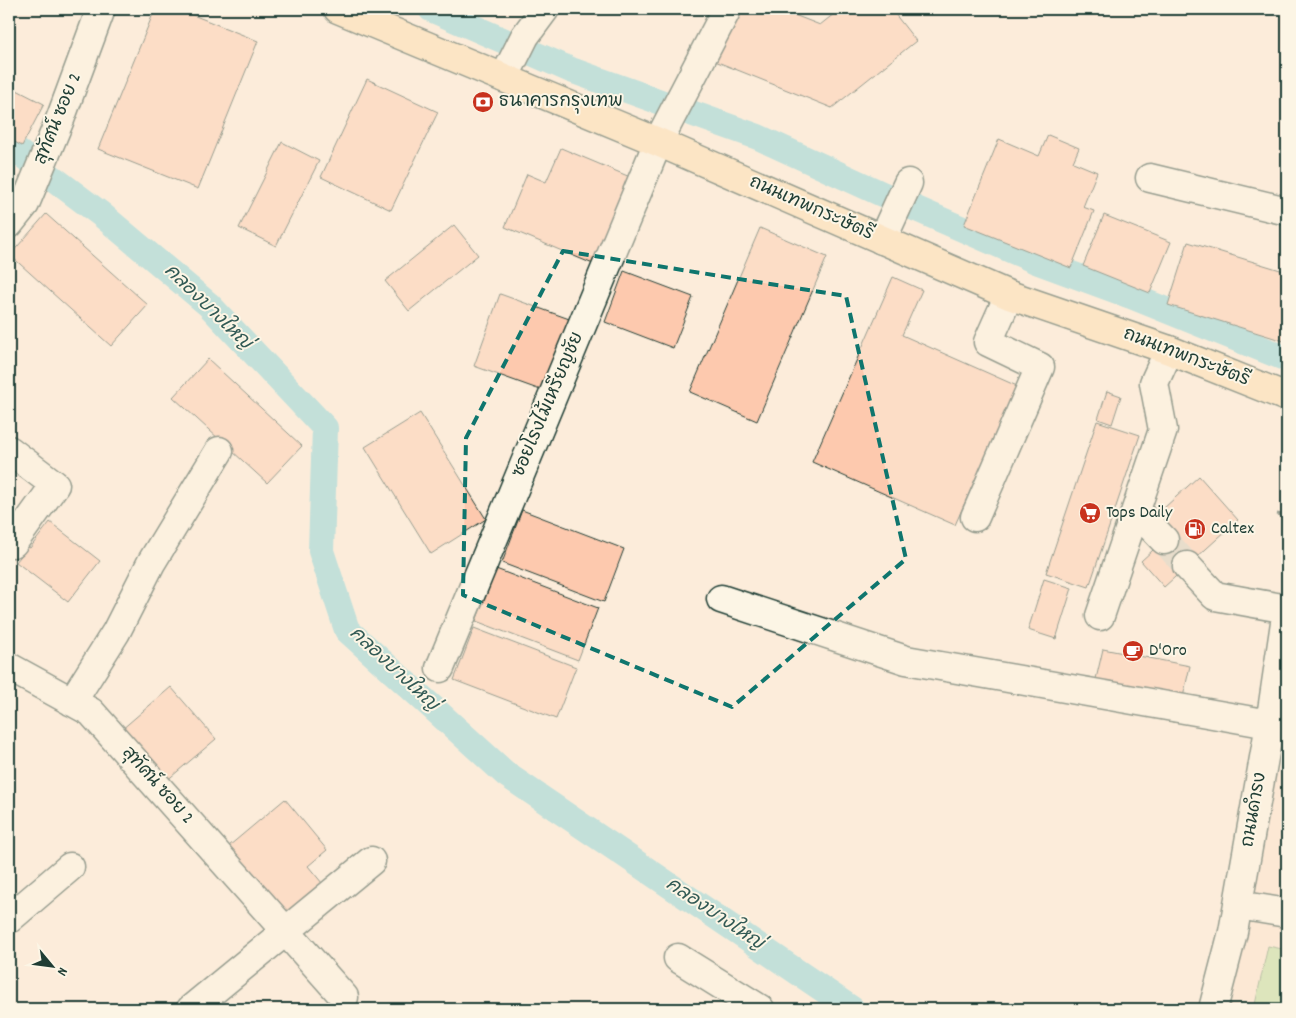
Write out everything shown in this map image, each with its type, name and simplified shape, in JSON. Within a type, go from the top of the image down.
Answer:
[{"type":"main road","name":"ถนนเทพกระษัตรี","points":[[338,9],[515,56],[658,142],[1009,295],[1169,350],[1287,398]]},
{"type":"street","name":"สุทัศน์ ซอย 2","points":[[17,214],[61,117],[101,9]]},
{"type":"street","points":[[515,56],[545,9]]},
{"type":"street","name":"ซอยโรงไม้เหรียญชัย","points":[[440,668],[658,142],[727,9]]},
{"type":"street","points":[[1150,178],[1287,211]]},
{"type":"street","points":[[882,240],[902,196]]},
{"type":"street","points":[[975,517],[1040,367],[988,342],[1009,295]]},
{"type":"street","points":[[1100,616],[1163,430],[1154,383],[1169,350]]},
{"type":"street","points":[[9,450],[55,485],[13,543]]},
{"type":"street","points":[[72,702],[116,632],[150,563],[219,451]]},
{"type":"street","points":[[1136,511],[1164,540]]},
{"type":"street","points":[[1187,566],[1215,596],[1287,609]]},
{"type":"street","points":[[721,599],[906,660],[1279,726]]},
{"type":"street","name":"ถนนดำรง","points":[[1213,1009],[1233,932],[1279,726],[1287,609]]},
{"type":"street","name":"สุทัศน์ ซอย 2","points":[[9,666],[91,712],[344,997]]},
{"type":"street","points":[[191,1009],[371,860]]},
{"type":"street","points":[[9,919],[70,867]]},
{"type":"street","points":[[1238,905],[1287,913]]},
{"type":"street","points":[[678,958],[760,1009]]},
{"type":"path","points":[[1277,514],[1287,516]]},
{"type":"highlighted area","points":[[563,251],[846,296],[906,559],[732,707],[463,595],[466,438]]},
{"type":"shaded area","points":[[1287,733],[1287,1009],[1214,1009]]},
{"type":"green space","points":[[1268,946],[1287,950],[1287,1009],[1254,1009]]},
{"type":"building","points":[[155,9],[178,9],[258,41],[198,189],[98,149]]},
{"type":"building","points":[[736,9],[779,9],[820,25],[840,9],[891,9],[916,41],[832,108],[715,61]]},
{"type":"building","points":[[367,79],[438,112],[391,210],[321,177]]},
{"type":"building","points":[[9,86],[44,104],[22,146],[9,139]]},
{"type":"building","points":[[1048,135],[1079,148],[1073,162],[1097,172],[1083,207],[1094,211],[1071,268],[964,225],[999,139],[1039,156]]},
{"type":"building","points":[[282,142],[319,161],[276,246],[239,228]]},
{"type":"building","points":[[561,148],[630,177],[593,264],[505,227],[527,174],[546,182]]},
{"type":"building","points":[[46,214],[148,305],[111,346],[10,255]]},
{"type":"building","points":[[1104,215],[1171,242],[1150,293],[1083,266]]},
{"type":"building","points":[[454,225],[478,255],[409,311],[385,281]]},
{"type":"building","points":[[760,228],[827,257],[757,421],[690,392]]},
{"type":"building","points":[[1188,242],[1287,272],[1287,342],[1168,305]]},
{"type":"building","points":[[624,271],[693,297],[673,348],[605,322]]},
{"type":"building","points":[[893,277],[922,290],[902,335],[1017,386],[955,525],[812,462]]},
{"type":"building","points":[[500,294],[572,320],[546,392],[474,366]]},
{"type":"building","points":[[208,359],[302,446],[267,483],[173,397]]},
{"type":"building","points":[[1107,391],[1121,396],[1112,424],[1098,419]]},
{"type":"building","points":[[420,413],[486,519],[431,554],[365,447]]},
{"type":"building","name":"Tops Daily","points":[[1097,421],[1140,435],[1089,587],[1046,573]]},
{"type":"building","name":"Caltex","points":[[1199,476],[1238,520],[1164,587],[1141,561],[1164,540],[1152,519]]},
{"type":"building","points":[[522,510],[624,549],[604,602],[502,563]]},
{"type":"building","points":[[50,522],[100,561],[68,602],[16,562],[28,547],[30,548]]},
{"type":"building","points":[[496,569],[598,608],[578,660],[476,621]]},
{"type":"building","points":[[1044,579],[1072,588],[1056,639],[1028,630]]},
{"type":"building","points":[[474,628],[576,667],[556,719],[454,680]]},
{"type":"building","points":[[1103,649],[1190,666],[1183,697],[1096,679]]},
{"type":"building","points":[[171,687],[216,739],[165,782],[121,730]]},
{"type":"building","points":[[285,799],[327,850],[308,866],[327,889],[284,925],[223,851]]},
{"type":"waterway","points":[[431,9],[571,70],[758,137],[882,194],[1036,261],[1131,296],[1287,359]]},
{"type":"waterway","name":"คลองบางใหญ่","points":[[9,145],[102,215],[209,305],[325,428],[321,551],[347,630],[507,775],[852,1009]]},
{"type":"tunnel","points":[[1164,540],[1187,566]]},
{"type":"place","name":"ธนาคารกรุงเทพ","points":[[483,102]]},
{"type":"place","name":"Tops Daily","points":[[1090,513]]},
{"type":"place","name":"Caltex","points":[[1195,529]]},
{"type":"place","name":"D'Oro","points":[[1133,651]]}]
